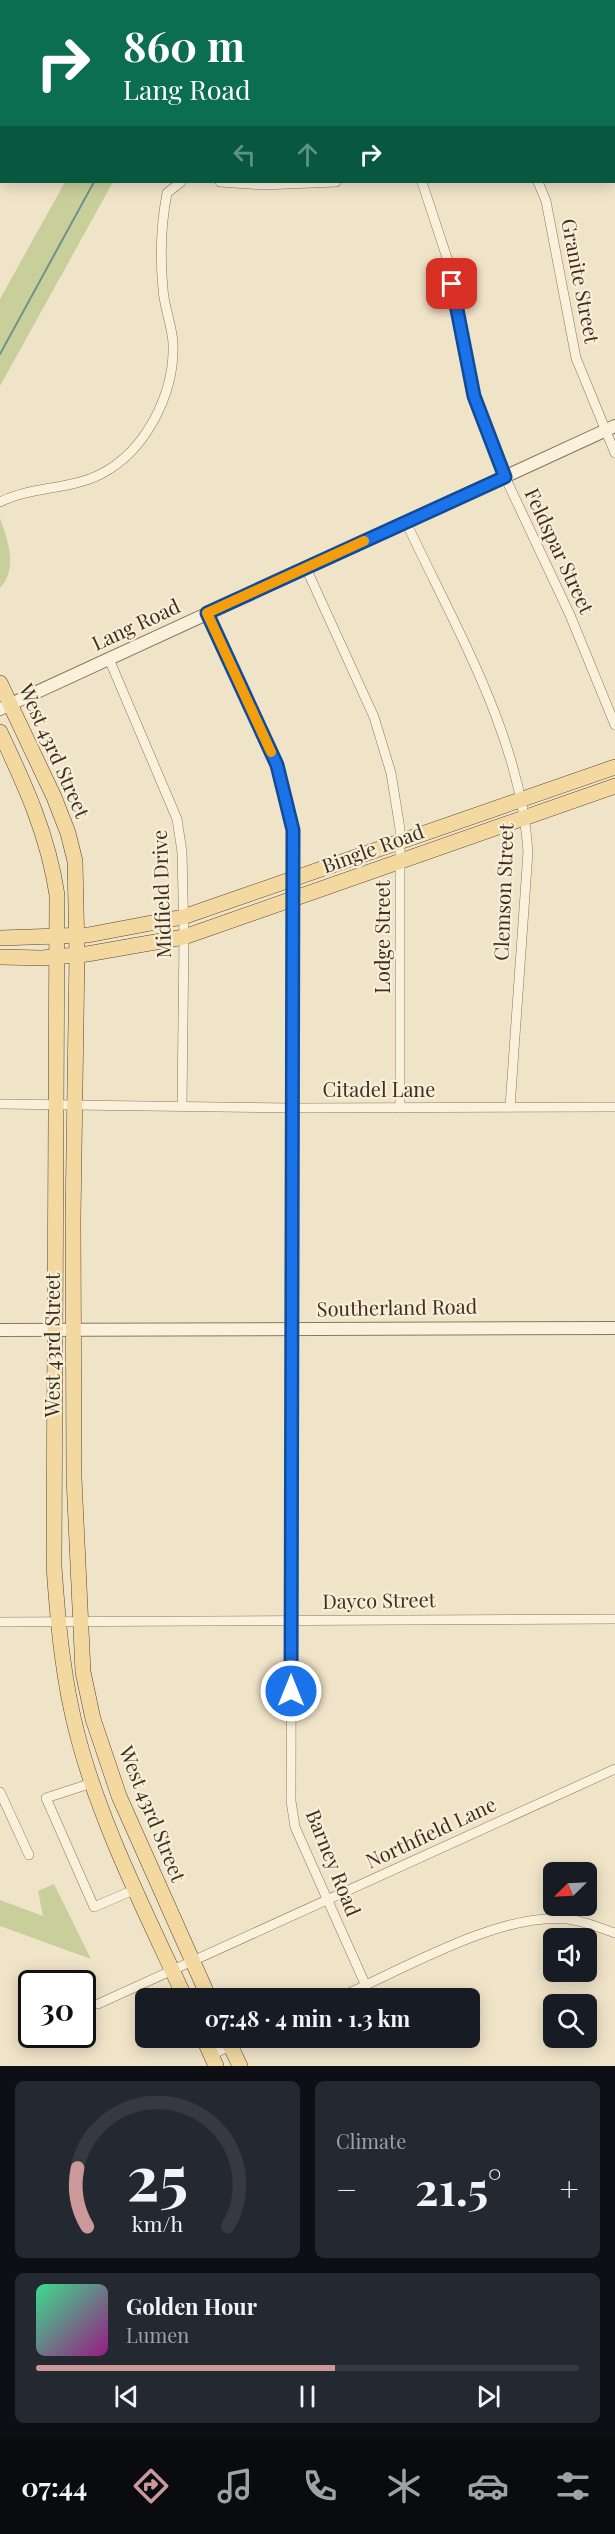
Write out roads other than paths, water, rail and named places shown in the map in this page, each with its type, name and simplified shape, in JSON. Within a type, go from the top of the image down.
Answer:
[{"type":"main road","name":"West 43rd Street","points":[[0,683],[5,707],[54,797],[68,833],[75,861],[77,955],[73,1218],[74,1478],[83,1672],[93,1719],[119,1796],[204,1988]]},
{"type":"main road","name":"West 43rd Street","points":[[0,732],[35,806],[53,865],[57,895],[59,956],[54,1480],[58,1622],[63,1669],[78,1737],[99,1803],[180,1988]]},
{"type":"main road","name":"Bingle Road","points":[[0,938],[77,936],[183,917],[615,767]]},
{"type":"main road","name":"Bingle Road","points":[[0,957],[59,956],[115,951],[184,937],[615,786]]},
{"type":"main road","points":[[35,806],[54,797]]},
{"type":"main road","points":[[55,1217],[73,1218]]},
{"type":"main road","points":[[54,1480],[74,1478]]},
{"type":"main road","points":[[99,1803],[119,1796]]},
{"type":"main road","points":[[231,2048],[240,2066]]},
{"type":"street","points":[[0,502],[16,494],[74,484],[100,475],[130,452],[159,411],[170,378],[173,343],[163,290],[161,245],[164,206],[167,193],[180,183]]},
{"type":"street","points":[[245,183],[294,185],[322,183]]},
{"type":"street","name":"Feldspar Street","points":[[422,183],[449,264],[474,396],[505,477],[570,615],[615,725]]},
{"type":"street","name":"Granite Street","points":[[538,183],[546,201],[576,358],[610,428],[615,453]]},
{"type":"street","name":"Lang Road","points":[[5,707],[610,428]]},
{"type":"street","name":"Clemson Street","points":[[406,522],[507,742],[526,817],[528,852],[510,1107]]},
{"type":"street","name":"Lodge Street","points":[[306,568],[380,736],[391,773],[400,841],[400,1108]]},
{"type":"street","name":"Barney Road","points":[[207,613],[283,782],[293,830],[291,1801],[295,1827],[366,1986]]},
{"type":"street","name":"Midfield Drive","points":[[108,659],[177,819],[182,852],[184,937],[182,1106]]},
{"type":"street","name":"Citadel Lane","points":[[0,1104],[75,1107],[615,1107]]},
{"type":"street","name":"Southerland Road","points":[[0,1330],[615,1328]]},
{"type":"street","name":"Dayco Street","points":[[0,1622],[615,1619]]},
{"type":"street","name":"Northfield Lane","points":[[98,2004],[615,1769]]},
{"type":"street","points":[[92,1783],[46,1798],[94,1907],[136,1889]]},
{"type":"street","points":[[0,1792],[29,1855]]},
{"type":"street","points":[[361,1988],[491,1929],[528,1919],[568,1918],[615,1933]]},
{"type":"street","points":[[213,2060],[223,2048]]},
{"type":"waterway","points":[[0,354],[93,183]]}]
